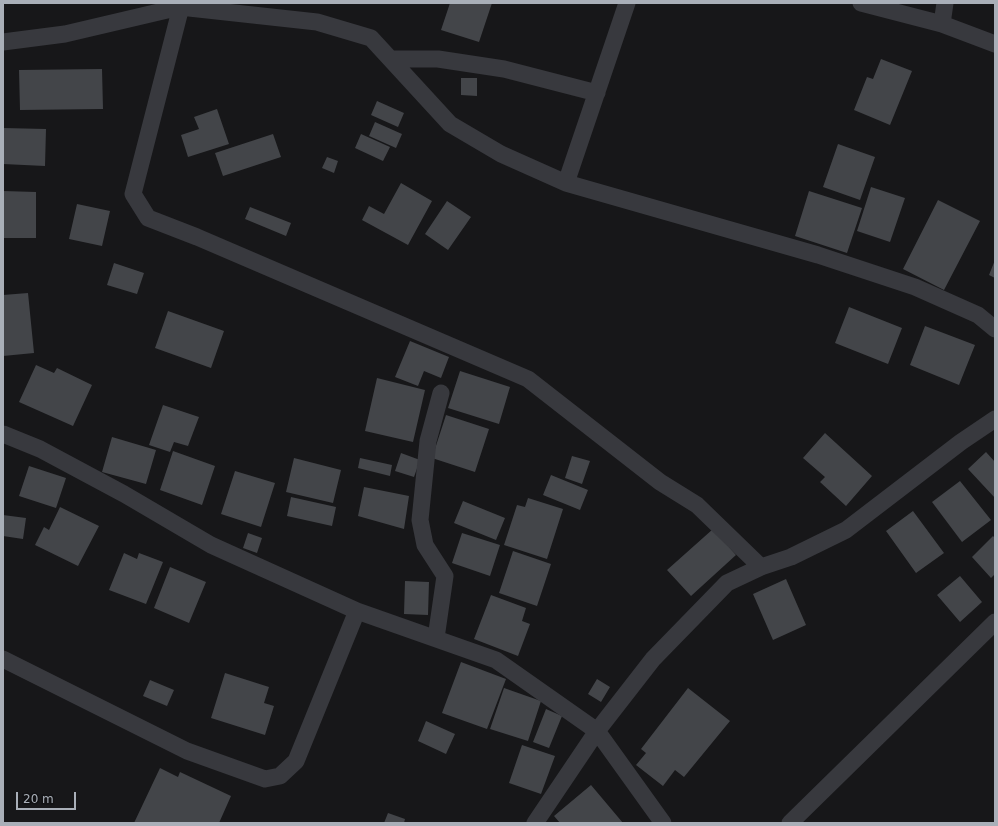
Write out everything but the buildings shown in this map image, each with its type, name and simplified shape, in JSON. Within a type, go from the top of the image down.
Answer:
[{"type":"street","points":[[566,184],[628,3]]},
{"type":"street","points":[[860,3],[942,24],[995,44]]},
{"type":"street","points":[[942,24],[945,3]]},
{"type":"street","points":[[181,5],[133,194],[148,218],[197,237],[528,379],[660,482],[698,505],[761,567]]},
{"type":"street","points":[[3,42],[66,34],[181,5],[317,22],[371,38],[450,124],[501,154],[566,184],[818,256],[915,287],[978,315],[995,329]]},
{"type":"street","points":[[391,59],[438,59],[504,69],[597,93]]},
{"type":"street","points":[[436,638],[445,576],[425,545],[420,520],[428,441],[440,393]]},
{"type":"street","points":[[535,823],[597,731],[653,659],[727,583],[761,567],[791,557],[846,530],[961,442],[995,419]]},
{"type":"street","points":[[3,434],[40,449],[124,494],[211,545],[357,610],[496,660],[597,731],[663,823]]},
{"type":"street","points":[[3,659],[187,751],[265,779],[280,776],[296,762],[357,610]]},
{"type":"street","points":[[790,823],[995,622]]}]
